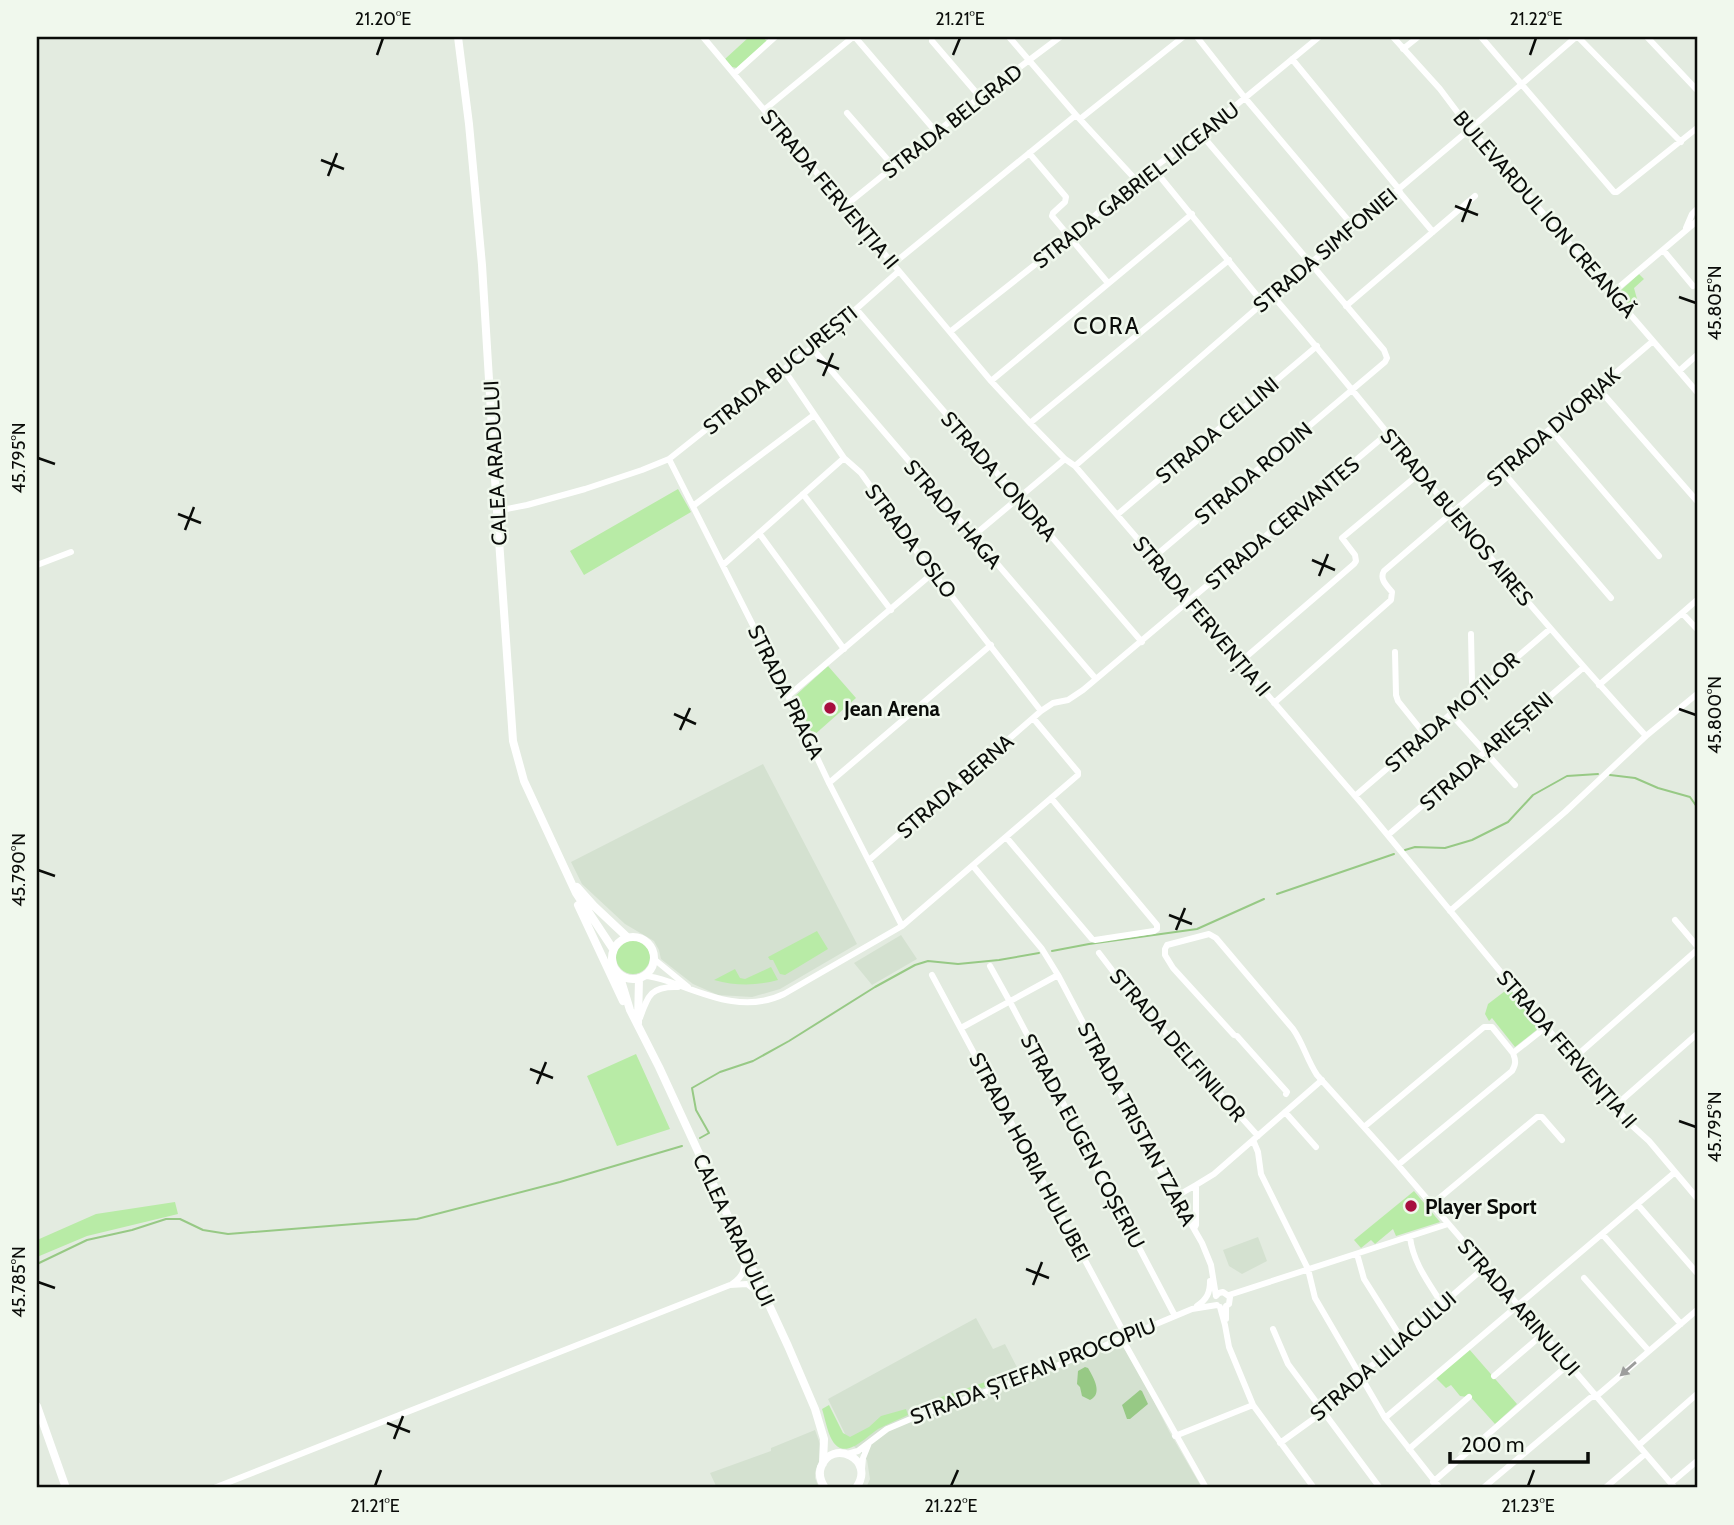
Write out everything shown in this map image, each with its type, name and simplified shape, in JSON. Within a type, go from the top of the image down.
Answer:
[{"type":"main road","name":"CALEA ARADULUI","points":[[458,37],[482,265],[513,741],[524,781],[582,905],[613,949]]},
{"type":"main road","name":"CALEA ARADULUI","points":[[570,879],[627,937]]},
{"type":"main road","points":[[570,879],[573,894],[630,1015],[638,1023]]},
{"type":"main road","points":[[627,937],[644,940],[651,946],[654,959],[651,969],[641,977],[629,978],[619,974],[613,965],[613,949],[627,937]]},
{"type":"main road","name":"CALEA ARADULUI","points":[[619,974],[630,1010],[815,1409],[824,1439],[820,1476],[825,1488]]},
{"type":"main road","name":"CALEA ARADULUI","points":[[638,1023],[641,977]]},
{"type":"main road","points":[[37,1406],[66,1488]]},
{"type":"main road","points":[[824,1439],[854,1457],[859,1463],[862,1469],[861,1481],[856,1488]]},
{"type":"main road","points":[[823,1463],[831,1455],[845,1453]]},
{"type":"street","name":"STRADA FERVENȚIA II","points":[[703,37],[991,381],[1118,514],[1185,594],[1188,602],[1388,835],[1546,1027],[1697,1196]]},
{"type":"street","points":[[734,74],[775,37]]},
{"type":"street","points":[[764,110],[854,37],[937,133]]},
{"type":"street","points":[[1009,37],[1136,180]]},
{"type":"street","name":"STRADA BELGRAD","points":[[845,206],[980,97],[1060,37]]},
{"type":"street","points":[[893,264],[1029,153],[1183,37]]},
{"type":"street","points":[[1197,37],[1353,226]]},
{"type":"street","name":"STRADA GABRIEL LIICEANU","points":[[951,331],[1070,237],[1136,180],[1201,134],[1319,37]]},
{"type":"street","name":"BULEVARDUL ION CREANGĂ","points":[[1393,37],[1697,392]]},
{"type":"street","points":[[1403,49],[1418,37]]},
{"type":"street","points":[[1481,37],[1614,191],[1617,192],[1697,128]]},
{"type":"street","points":[[1577,37],[1681,142]]},
{"type":"street","name":"STRADA SIMFONIEI","points":[[1075,466],[1398,187],[1577,37]]},
{"type":"street","points":[[1647,37],[1697,90]]},
{"type":"street","points":[[932,41],[980,97]]},
{"type":"street","points":[[1292,60],[1433,232]]},
{"type":"street","points":[[847,113],[894,167]]},
{"type":"street","points":[[1201,134],[1346,306],[1475,196]]},
{"type":"street","points":[[1029,153],[1066,197],[1065,202],[1052,214],[1108,283]]},
{"type":"street","points":[[1153,168],[1263,303]]},
{"type":"street","points":[[1685,232],[1692,214],[1697,209]]},
{"type":"street","points":[[991,381],[1192,214]]},
{"type":"street","points":[[1612,293],[1697,221]]},
{"type":"street","points":[[1663,250],[1693,286]]},
{"type":"street","points":[[1030,423],[1229,260]]},
{"type":"street","name":"STRADA BUCUREȘTI","points":[[497,511],[585,489],[669,459],[812,348],[899,271]]},
{"type":"street","name":"STRADA BUENOS AIRES","points":[[1272,295],[1550,629],[1646,736]]},
{"type":"street","name":"STRADA RODIN","points":[[1154,557],[1385,362],[1387,358],[1384,350],[1346,306]]},
{"type":"street","name":"STRADA LONDRA","points":[[857,310],[1142,642]]},
{"type":"street","name":"STRADA DVORJAK","points":[[1274,703],[1391,600],[1392,592],[1382,579],[1384,571],[1653,341]]},
{"type":"street","name":"STRADA CELLINI","points":[[1118,514],[1317,346]]},
{"type":"street","name":"STRADA HAGA","points":[[812,348],[1096,679]]},
{"type":"street","points":[[1679,371],[1697,355]]},
{"type":"street","name":"STRADA OSLO","points":[[784,370],[844,458],[861,473],[889,516],[1041,711]]},
{"type":"street","points":[[1598,388],[1697,501]]},
{"type":"street","points":[[693,506],[814,415]]},
{"type":"street","points":[[1550,429],[1659,556]]},
{"type":"street","name":"STRADA CERVANTES","points":[[1041,711],[1053,703],[1068,700],[1096,679],[1388,433]]},
{"type":"street","points":[[723,565],[844,458]]},
{"type":"street","name":"STRADA PRAGA","points":[[669,459],[902,926]]},
{"type":"street","points":[[972,537],[1065,459]]},
{"type":"street","points":[[1502,471],[1611,598]]},
{"type":"street","points":[[1239,663],[1356,561],[1355,555],[1342,538],[1420,473]]},
{"type":"street","points":[[803,494],[891,610]]},
{"type":"street","points":[[759,533],[844,649]]},
{"type":"street","points":[[37,565],[71,552]]},
{"type":"street","points":[[788,696],[933,573]]},
{"type":"street","points":[[1599,685],[1697,600]]},
{"type":"street","points":[[1682,613],[1697,629]]},
{"type":"street","name":"STRADA MOȚILOR","points":[[1355,796],[1550,629]]},
{"type":"street","points":[[1471,634],[1472,682],[1475,693]]},
{"type":"street","points":[[829,783],[991,645]]},
{"type":"street","points":[[1395,652],[1398,701],[1426,736]]},
{"type":"street","name":"STRADA ARIEȘENI","points":[[1388,835],[1584,667]]},
{"type":"street","points":[[1450,911],[1566,812],[1646,736],[1697,694]]},
{"type":"street","name":"STRADA BERNA","points":[[869,860],[1041,711]]},
{"type":"street","points":[[1451,714],[1516,785]]},
{"type":"street","points":[[641,977],[655,976],[717,999],[752,1002],[768,1000],[784,994],[902,926],[1079,774],[1033,718]]},
{"type":"street","points":[[1006,837],[1092,939],[1157,929],[1157,925],[1051,798]]},
{"type":"street","name":"STRADA TRISTAN TZARA","points":[[973,866],[1044,952],[1058,975],[1202,1243],[1222,1300],[1229,1347],[1253,1405],[1314,1488]]},
{"type":"street","points":[[1574,1058],[1697,948],[1675,920]]},
{"type":"street","name":"STRADA ARINULUI","points":[[1295,1104],[1172,965],[1165,955],[1166,946],[1209,934],[1214,936],[1293,1029],[1310,1065],[1322,1080],[1673,1486]]},
{"type":"street","name":"STRADA DELFINILOR","points":[[1099,953],[1128,991],[1255,1138]]},
{"type":"street","points":[[654,959],[689,989]]},
{"type":"street","name":"STRADA EUGEN COȘERIU","points":[[990,966],[1175,1316]]},
{"type":"street","name":"STRADA HORIA HULUBEI","points":[[932,975],[1124,1333],[1125,1344],[1206,1488]]},
{"type":"street","points":[[961,1028],[1058,975]]},
{"type":"street","points":[[638,1023],[646,1000],[652,992],[664,988],[689,989]]},
{"type":"street","points":[[1364,1127],[1484,1027],[1492,1027],[1513,1053],[1516,1060],[1512,1071],[1398,1166]]},
{"type":"street","points":[[1513,1053],[1546,1027]]},
{"type":"street","points":[[1615,1106],[1697,1034]]},
{"type":"street","points":[[1175,1197],[1214,1174],[1322,1080]]},
{"type":"street","points":[[1285,1112],[1316,1147]]},
{"type":"street","points":[[1431,1205],[1537,1117],[1542,1118],[1562,1140]]},
{"type":"street","points":[[1255,1138],[1261,1174],[1308,1269],[1315,1298],[1385,1418],[1440,1488]]},
{"type":"street","points":[[1385,1418],[1674,1173]]},
{"type":"street","points":[[1194,1229],[1196,1185]]},
{"type":"street","points":[[1638,1205],[1697,1273]]},
{"type":"street","points":[[1222,1300],[1448,1224]]},
{"type":"street","points":[[1603,1235],[1681,1324]]},
{"type":"street","points":[[1410,1237],[1417,1264],[1443,1304]]},
{"type":"street","points":[[214,1488],[730,1285],[740,1279],[744,1272],[743,1249]]},
{"type":"street","points":[[1357,1254],[1364,1279],[1402,1339]]},
{"type":"street","name":"STRADA LILIACULUI","points":[[1280,1443],[1347,1392],[1361,1376],[1485,1267]]},
{"type":"street","points":[[1196,1308],[1209,1293],[1212,1269]]},
{"type":"street","points":[[1584,1278],[1649,1351]]},
{"type":"street","points":[[730,1285],[747,1284],[766,1299]]},
{"type":"street","name":"STRADA ȘTEFAN PROCOPIU","points":[[845,1453],[855,1452],[887,1429],[913,1418],[1056,1366],[1175,1316],[1222,1300]]},
{"type":"street","points":[[1196,1308],[1213,1309],[1225,1325]]},
{"type":"street","points":[[1483,1488],[1697,1310]]},
{"type":"street","points":[[1273,1329],[1289,1364],[1380,1488]]},
{"type":"street","points":[[1494,1376],[1543,1334]]},
{"type":"street","points":[[1433,1482],[1569,1364]]},
{"type":"street","points":[[1639,1445],[1697,1394]]},
{"type":"street","points":[[1409,1449],[1469,1397]]},
{"type":"street","points":[[1175,1436],[1253,1405]]},
{"type":"street","points":[[862,1469],[870,1441]]},
{"type":"street","points":[[1605,1488],[1645,1454]]},
{"type":"street","points":[[1673,1486],[1697,1461]]},
{"type":"shaded area","points":[[749,37],[762,37],[767,41],[737,68],[732,67],[725,59]]},
{"type":"shaded area","points":[[1639,274],[1644,279],[1634,288],[1637,299],[1629,306],[1618,293]]},
{"type":"shaded area","points":[[678,489],[691,512],[584,575],[570,551]]},
{"type":"shaded area","points":[[828,666],[856,698],[813,736],[795,696]]},
{"type":"shaded area","points":[[763,764],[857,944],[780,989],[752,997],[718,995],[693,984],[661,959],[654,941],[625,924],[582,884],[571,862]]},
{"type":"shaded area","points":[[817,931],[828,949],[785,975],[780,974],[773,960],[768,957]]},
{"type":"shaded area","points":[[901,935],[917,959],[872,985],[854,963]]},
{"type":"shaded area","points":[[633,940],[645,945],[650,957],[645,969],[633,974],[621,969],[616,957],[621,945]]},
{"type":"shaded area","points":[[771,967],[778,980],[746,984],[714,980],[735,969],[740,978],[745,979]]},
{"type":"shaded area","points":[[1509,988],[1539,1025],[1539,1028],[1515,1047],[1492,1018],[1489,1021],[1485,1014],[1488,1004]]},
{"type":"shaded area","points":[[636,1054],[670,1129],[617,1146],[587,1076]]},
{"type":"shaded area","name":"Player Sport","points":[[1414,1191],[1440,1222],[1396,1236],[1393,1229],[1375,1244],[1371,1240],[1361,1248],[1354,1240]]},
{"type":"shaded area","points":[[175,1202],[178,1214],[87,1236],[37,1257],[37,1240],[96,1214]]},
{"type":"shaded area","points":[[1258,1237],[1267,1261],[1242,1274],[1229,1266],[1223,1250]]},
{"type":"shaded area","points":[[976,1318],[993,1349],[1005,1344],[1020,1373],[1121,1337],[1170,1433],[1202,1488],[866,1488],[870,1479],[867,1460],[848,1440],[828,1399]]},
{"type":"shaded area","points":[[1469,1349],[1517,1404],[1495,1424],[1469,1395],[1460,1396],[1451,1385],[1446,1388],[1436,1378]]},
{"type":"shaded area","points":[[1085,1367],[1093,1376],[1097,1390],[1090,1400],[1082,1396],[1077,1384],[1078,1371]]},
{"type":"shaded area","points":[[997,1378],[996,1383],[916,1412],[912,1407]]},
{"type":"shaded area","points":[[1140,1390],[1148,1404],[1127,1419],[1122,1405]]},
{"type":"shaded area","points":[[829,1405],[843,1433],[850,1437],[869,1427],[881,1416],[906,1409],[908,1415],[878,1429],[855,1446],[843,1449],[832,1440],[827,1429],[822,1409]]},
{"type":"shaded area","points":[[815,1430],[821,1457],[815,1472],[819,1488],[717,1488],[710,1473],[771,1451],[771,1448]]},
{"type":"waterway","points":[[1405,850],[1415,847],[1445,848],[1472,840],[1508,822],[1533,795],[1567,776],[1598,774]]},
{"type":"waterway","points":[[1610,775],[1635,778],[1690,797],[1697,807]]},
{"type":"waterway","points":[[1277,894],[1394,854]]},
{"type":"waterway","points":[[1052,951],[1197,929],[1264,899]]},
{"type":"waterway","points":[[700,1138],[709,1133],[696,1110],[692,1088],[720,1072],[753,1061],[915,965],[928,961],[958,964],[1039,953]]},
{"type":"waterway","points":[[37,1264],[87,1240],[166,1219],[180,1219],[203,1230],[228,1234],[417,1219],[560,1182],[682,1146]]},
{"type":"place","name":"Jean Arena","points":[[830,708]]},
{"type":"place","name":"Player Sport","points":[[1411,1206]]},
{"type":"district","name":"CORA","points":[[1107,326]]}]
